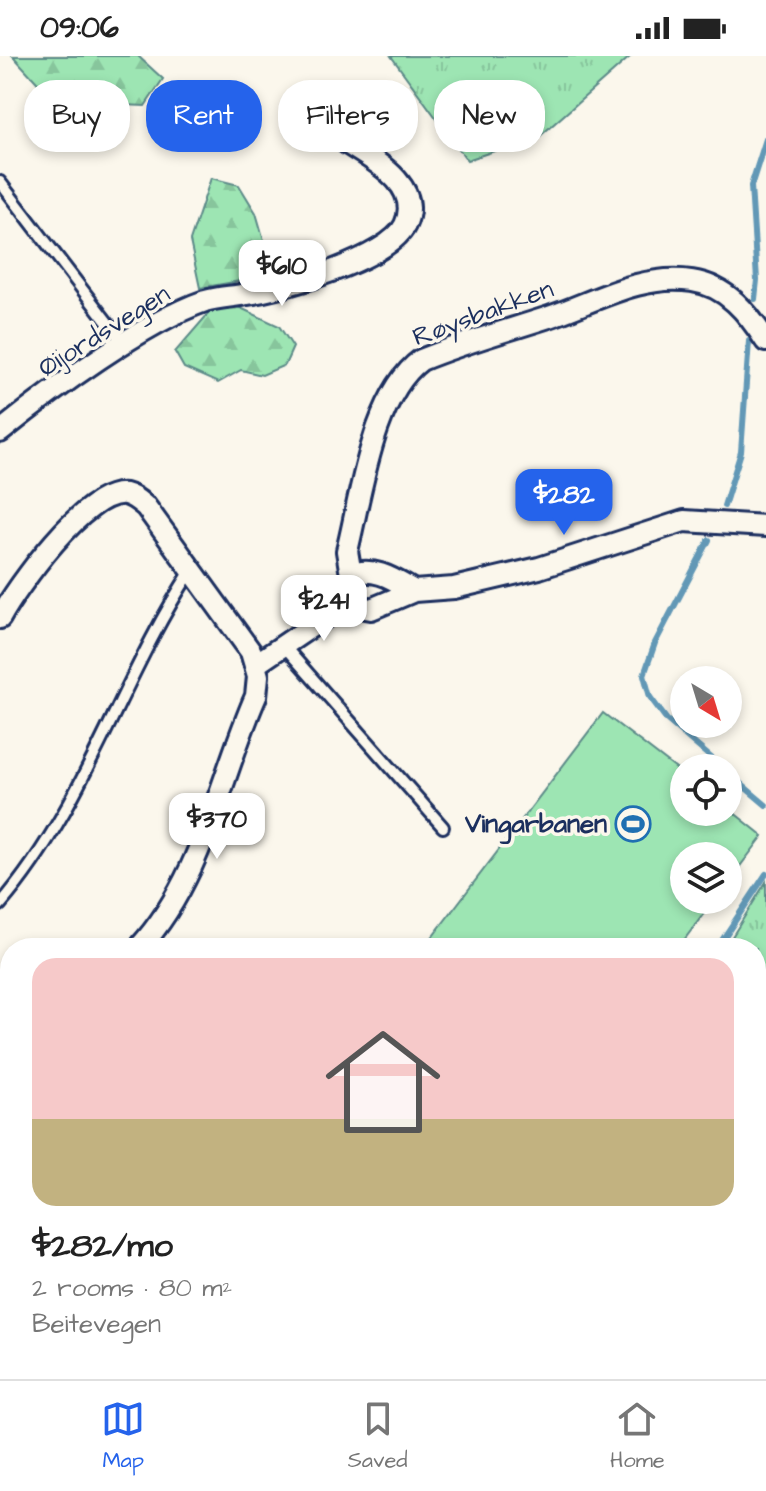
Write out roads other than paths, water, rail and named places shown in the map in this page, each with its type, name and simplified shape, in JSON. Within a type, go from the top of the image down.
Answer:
[{"type":"street","name":"Øijordsvegen","points":[[0,432],[156,324],[206,301],[288,284],[388,245],[406,223],[407,194],[394,176],[360,152]]},
{"type":"street","name":"Røysbakken","points":[[352,599],[348,587],[351,575],[347,551],[388,401],[401,377],[421,360],[620,290],[673,280],[700,283],[727,295],[753,321],[766,341]]},
{"type":"street","points":[[0,618],[15,591],[60,536],[106,498],[122,494],[133,497],[146,507],[251,652],[256,664],[256,696],[190,871],[161,924],[148,938]]},
{"type":"street","points":[[256,664],[352,599],[360,607],[371,609],[414,591],[454,588],[526,571],[684,521],[766,526]]},
{"type":"street","points":[[351,575],[361,571],[372,572],[414,591]]},
{"type":"lane","points":[[0,182],[124,344]]},
{"type":"lane","points":[[0,905],[34,865],[160,619],[191,571]]},
{"type":"lane","points":[[284,646],[443,827]]},
{"type":"waterway","points":[[755,299],[757,280],[751,186],[766,139]]},
{"type":"waterway","points":[[724,506],[741,452],[749,341]]},
{"type":"waterway","points":[[707,754],[667,720],[650,697],[644,675],[655,643],[709,540]]},
{"type":"waterway","points":[[742,785],[766,805]]},
{"type":"waterway","points":[[724,938],[766,874]]},
{"type":"place","name":"Vingarbanen","points":[[633,824]]}]
